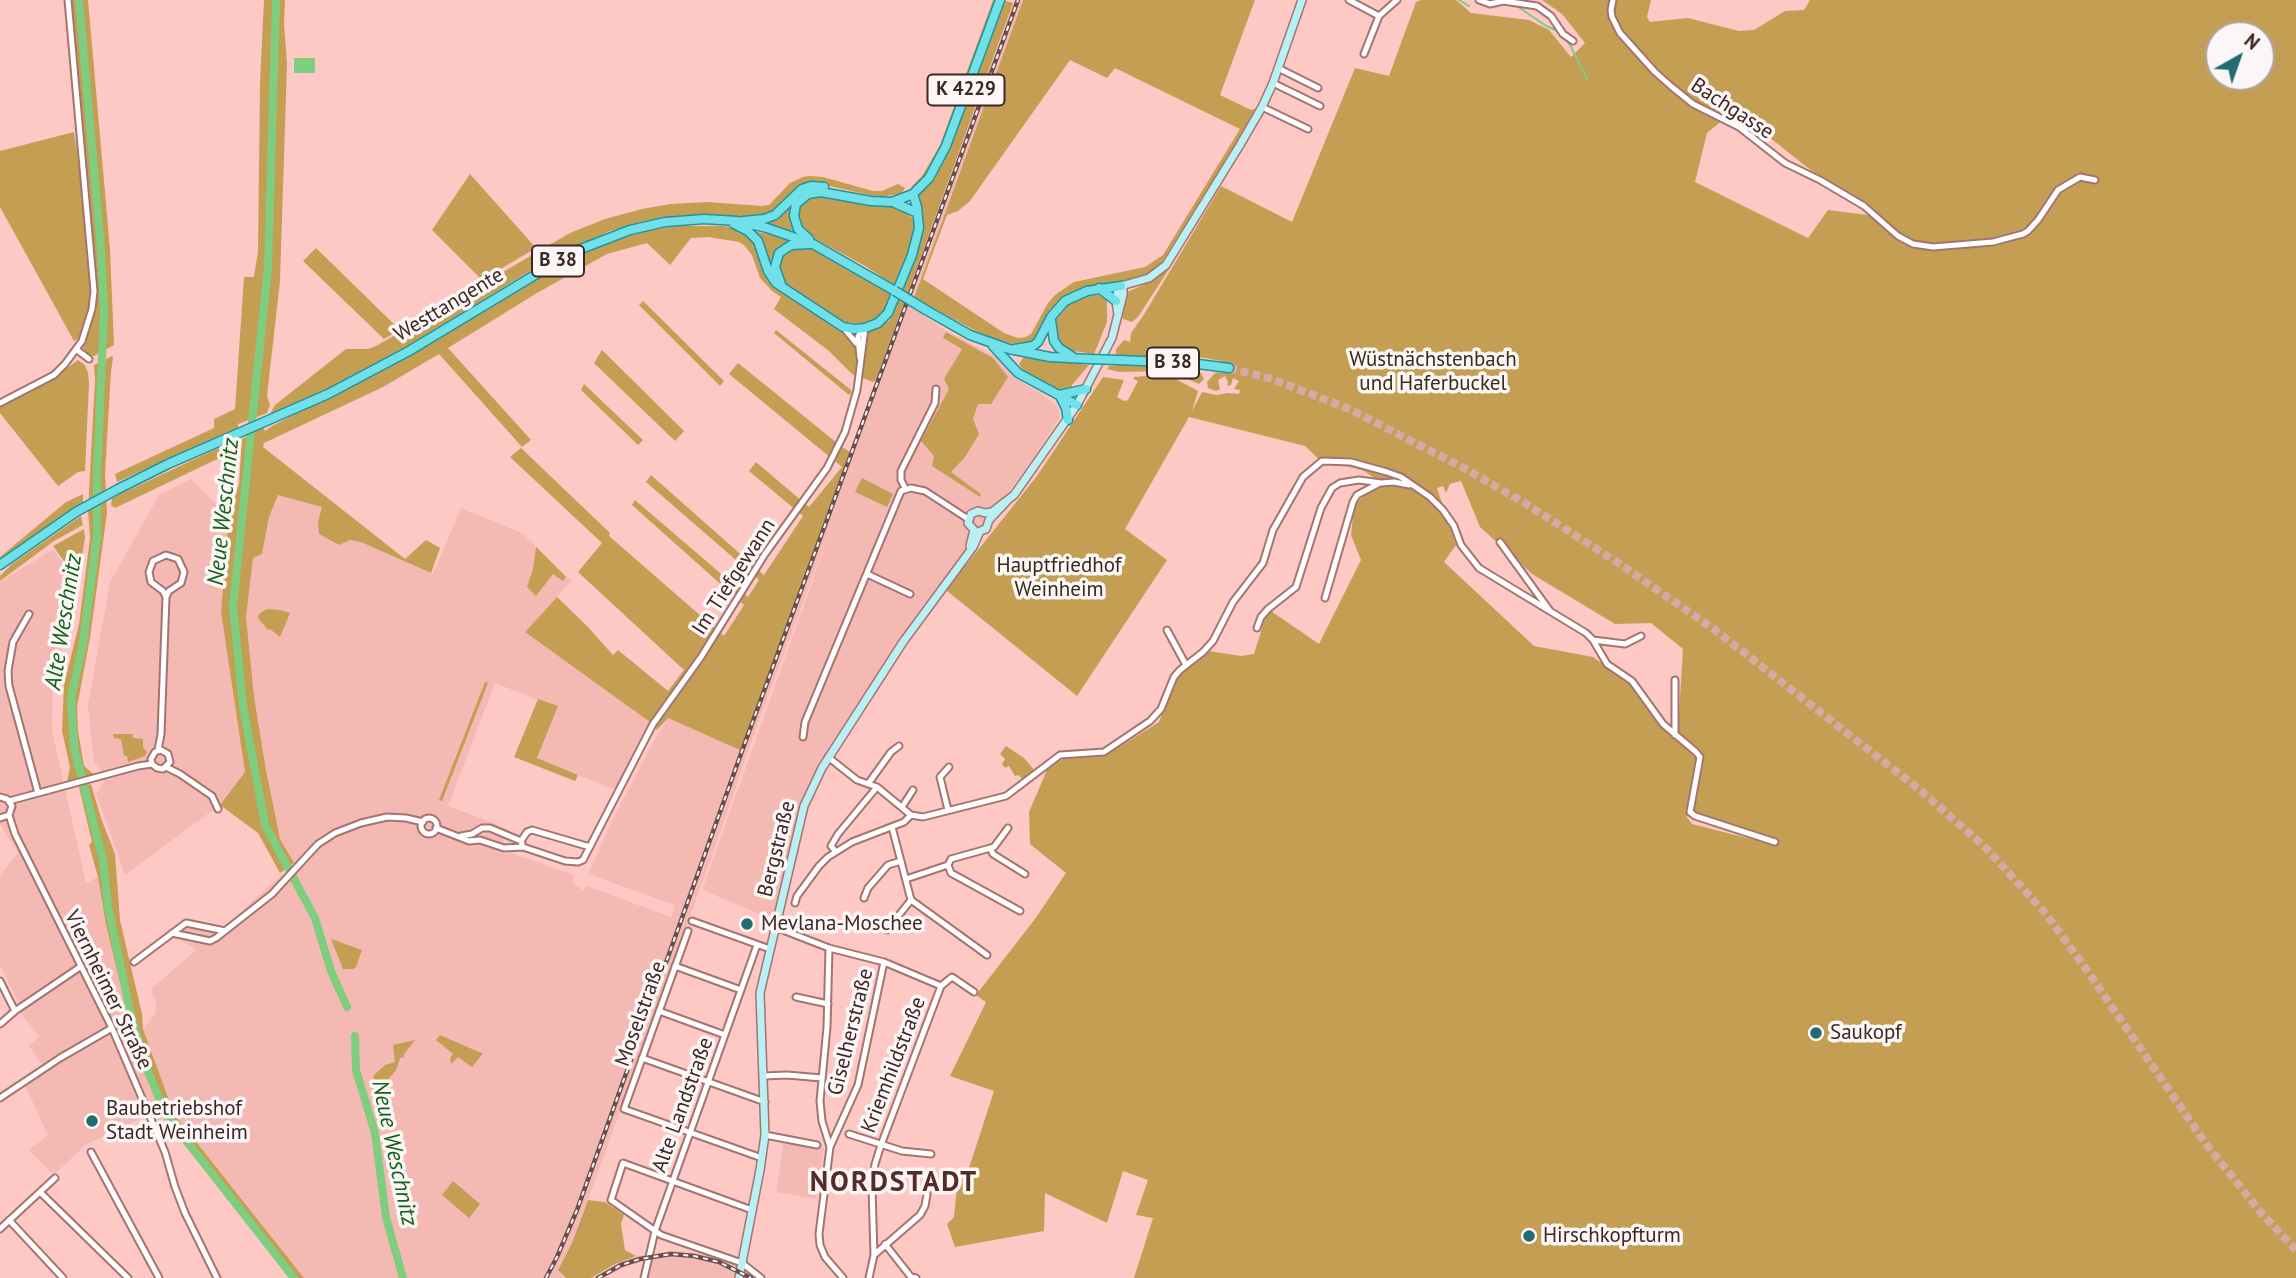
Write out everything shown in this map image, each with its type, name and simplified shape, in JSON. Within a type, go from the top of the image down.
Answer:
[{"type":"main road","name":"K 4229","points":[[913,194],[929,178],[946,146],[1000,0]]},
{"type":"main road","points":[[1009,349],[1033,346],[1038,342],[1051,317],[1065,301],[1075,295],[1149,278],[1166,265],[1262,107],[1302,0]]},
{"type":"main road","points":[[737,221],[764,219],[775,215],[799,191],[811,186],[884,199],[913,194]]},
{"type":"main road","points":[[813,244],[794,221],[796,204],[804,195],[821,192],[892,202],[913,211]]},
{"type":"main road","points":[[892,202],[913,194]]},
{"type":"main road","points":[[913,194],[910,199],[919,220]]},
{"type":"main road","points":[[726,220],[754,235],[762,248],[771,277],[782,286],[843,327],[863,328],[883,319],[893,304],[918,236],[919,220],[913,194]]},
{"type":"main road","name":"Westtangente","points":[[0,565],[76,512],[118,489],[232,435],[328,394],[391,361],[551,264],[595,242],[664,222],[692,219],[737,221],[813,244],[926,310],[991,344],[1009,349]]},
{"type":"main road","points":[[782,286],[775,267],[779,253],[791,245],[813,244]]},
{"type":"main road","points":[[1118,315],[1116,293],[1122,286]]},
{"type":"main road","name":"Bergstraße","points":[[987,517],[1019,489],[1077,405],[1112,338],[1123,295],[1122,286]]},
{"type":"main road","points":[[1099,288],[1116,301]]},
{"type":"main road","points":[[1051,317],[1050,328],[1054,341],[1059,348],[1077,359]]},
{"type":"main road","points":[[831,319],[863,328]]},
{"type":"main road","points":[[991,344],[1018,373],[1077,405]]},
{"type":"main road","name":"B 38","points":[[1009,349],[1077,359],[1189,363],[1228,368]]},
{"type":"main road","points":[[1024,353],[1016,362],[1025,376]]},
{"type":"main road","points":[[1059,395],[1086,389]]},
{"type":"main road","points":[[1059,395],[1066,408],[1068,420]]},
{"type":"main road","name":"Bergstraße","points":[[739,1278],[765,1135],[760,993],[804,806],[828,757],[903,642],[967,555],[977,531],[988,526],[987,517],[978,511],[970,517]]},
{"type":"main road","points":[[970,517],[969,525],[977,531]]},
{"type":"street","points":[[0,403],[54,375],[77,350],[88,325],[94,291],[68,0]]},
{"type":"street","points":[[1349,0],[1379,16]]},
{"type":"street","points":[[1364,54],[1379,16],[1397,0]]},
{"type":"street","points":[[1479,0],[1490,4],[1503,1],[1538,6],[1551,16],[1563,34],[1573,41]]},
{"type":"street","name":"Bachgasse","points":[[1613,0],[1612,17],[1620,33],[1655,72],[1693,104],[1728,120],[1773,155],[1864,206],[1898,236],[1913,244],[1933,247],[1993,242],[2023,234],[2038,220],[2058,190],[2080,177],[2095,180]]},
{"type":"street","points":[[1278,68],[1318,88]]},
{"type":"street","points":[[1273,83],[1320,106]]},
{"type":"street","points":[[1262,107],[1308,129]]},
{"type":"street","points":[[843,327],[859,347]]},
{"type":"street","name":"Im Tiefgewann","points":[[861,361],[858,334],[863,328]]},
{"type":"street","name":"Im Tiefgewann","points":[[590,847],[657,717],[701,657],[765,554],[827,468],[849,418],[859,382],[863,328]]},
{"type":"street","points":[[77,350],[89,359]]},
{"type":"street","points":[[905,488],[901,471],[935,403],[936,389]]},
{"type":"street","points":[[828,757],[857,780],[877,787],[911,815],[923,817],[1006,796],[1060,755],[1108,751],[1156,715],[1174,677],[1213,641],[1233,601],[1263,563],[1273,530],[1303,477],[1322,461],[1351,462],[1401,477],[1415,486],[1443,510],[1469,558],[1479,568],[1593,640],[1625,644],[1641,635]]},
{"type":"street","points":[[1257,628],[1268,609],[1296,587],[1321,508],[1332,488],[1359,480],[1415,486]]},
{"type":"street","points":[[1325,598],[1355,498],[1381,483]]},
{"type":"street","points":[[803,737],[805,722],[897,496],[905,488],[919,488],[970,517]]},
{"type":"street","points":[[1500,542],[1551,614]]},
{"type":"street","points":[[4,817],[10,804],[38,793],[152,762],[161,750],[166,597],[169,591],[181,583],[184,572],[180,561],[166,555],[153,561],[149,572],[151,582],[163,591],[166,597]]},
{"type":"street","points":[[867,574],[910,594]]},
{"type":"street","points":[[29,614],[13,642],[8,671],[9,686],[38,793]]},
{"type":"street","points":[[1167,629],[1186,665]]},
{"type":"street","points":[[1593,640],[1607,664],[1632,681],[1663,724],[1700,757],[1690,812],[1695,817],[1776,842]]},
{"type":"street","points":[[1675,680],[1675,735]]},
{"type":"street","points":[[868,784],[891,752],[899,746]]},
{"type":"street","points":[[161,750],[170,757],[168,765]]},
{"type":"street","points":[[152,762],[157,768],[168,765]]},
{"type":"street","points":[[168,765],[212,796],[218,809]]},
{"type":"street","points":[[948,810],[940,778],[949,766]]},
{"type":"street","points":[[836,852],[831,846],[838,834],[877,787]]},
{"type":"street","points":[[902,807],[913,790]]},
{"type":"street","points":[[0,796],[10,804]]},
{"type":"street","points":[[795,903],[797,896],[819,866],[836,852],[852,842],[904,822],[911,815]]},
{"type":"street","name":"Viernheimer Straße","points":[[4,817],[15,834],[111,1028],[165,1152],[185,1213],[217,1278]]},
{"type":"street","points":[[172,933],[209,941],[216,938],[272,894],[318,844],[341,830],[387,817],[423,822]]},
{"type":"street","points":[[429,818],[433,820],[436,828],[433,832],[426,833],[422,828],[423,822],[429,818]]},
{"type":"street","points":[[892,827],[911,900],[987,955]]},
{"type":"street","points":[[436,828],[469,841],[480,840],[504,848],[522,844]]},
{"type":"street","points":[[461,836],[482,828],[490,828],[522,844],[565,861],[583,860],[590,847],[532,830],[525,834],[522,844]]},
{"type":"street","points":[[906,878],[948,865],[951,859],[994,847],[1008,828]]},
{"type":"street","points":[[990,848],[993,854],[1026,874]]},
{"type":"street","points":[[864,898],[888,865],[901,861]]},
{"type":"street","points":[[948,865],[951,873],[1020,911]]},
{"type":"street","points":[[887,930],[911,900]]},
{"type":"street","points":[[692,921],[770,949]]},
{"type":"street","points":[[134,962],[188,922],[225,931]]},
{"type":"street","points":[[775,927],[830,948],[884,962],[940,986]]},
{"type":"street","name":"Moselstraße","points":[[688,931],[624,1109],[690,1132]]},
{"type":"street","name":"Alte Landstraße","points":[[644,1278],[654,1231],[757,945]]},
{"type":"street","points":[[830,948],[820,1101],[822,1121],[830,1147],[819,1234],[825,1257],[843,1278]]},
{"type":"street","name":"Giselherstraße","points":[[830,1147],[858,1085],[884,962]]},
{"type":"street","points":[[675,966],[741,990]]},
{"type":"street","points":[[0,1024],[80,967]]},
{"type":"street","name":"Kriemhildstraße","points":[[869,1278],[874,1255],[872,1188],[881,1145],[940,986],[952,977],[974,992]]},
{"type":"street","points":[[0,981],[15,1011]]},
{"type":"street","points":[[796,997],[828,1004]]},
{"type":"street","points":[[659,1011],[725,1035]]},
{"type":"street","points":[[0,1098],[111,1028]]},
{"type":"street","points":[[642,1058],[765,1102]]},
{"type":"street","points":[[763,1076],[822,1078]]},
{"type":"street","points":[[690,1132],[762,1158]]},
{"type":"street","points":[[849,1134],[902,1151],[931,1154]]},
{"type":"street","points":[[765,1135],[817,1145]]},
{"type":"street","points":[[91,1152],[159,1278]]},
{"type":"street","points":[[752,1210],[623,1163],[611,1200],[661,1235],[742,1263],[761,1278]]},
{"type":"street","points":[[0,1229],[55,1178]]},
{"type":"street","points":[[40,1192],[128,1278]]},
{"type":"street","points":[[874,1255],[920,1215],[927,1194]]},
{"type":"street","points":[[9,1220],[63,1278]]},
{"type":"street","points":[[884,1244],[911,1277],[916,1278]]},
{"type":"shaded area","points":[[1014,0],[1023,0],[912,307],[945,330],[996,357],[1013,377],[1058,407],[1060,417],[1026,469],[921,609],[813,775],[798,814],[772,919],[702,890],[840,504],[755,731],[588,1200],[572,1243],[558,1270],[566,1278],[304,1278],[174,1114],[143,1029],[154,1016],[157,1005],[152,988],[196,950],[169,930],[188,918],[225,927],[295,865],[280,839],[274,813],[254,696],[246,617],[253,558],[262,554],[269,517],[278,494],[323,507],[318,522],[350,540],[361,542],[433,574],[461,508],[522,533],[571,581],[525,632],[654,725],[618,791],[537,758],[557,707],[495,683],[448,806],[508,829],[500,852],[512,853],[574,875],[572,882],[583,890],[587,886],[671,917],[675,905],[588,874],[610,825],[668,718],[742,751]]},
{"type":"shaded area","points":[[294,58],[315,58],[315,73],[294,73]]},
{"type":"shaded area","points":[[191,479],[229,516],[221,612],[245,772],[220,805],[125,875],[96,794],[104,782],[101,770],[94,763],[88,705],[110,582],[159,495]]},
{"type":"shaded area","points":[[53,549],[74,577],[69,618],[53,679],[52,731],[86,883],[98,877],[106,925],[131,1027],[166,1117],[157,1121],[148,1115],[85,1145],[54,1175],[29,1150],[48,1135],[24,1083],[45,1069],[29,1046],[39,1036],[20,1012],[21,1007],[0,965],[0,875],[18,853],[0,824],[0,582]]},
{"type":"shaded area","points":[[784,1141],[824,1148],[816,1199],[776,1192]]},
{"type":"shaded area","points":[[671,1251],[711,1256],[749,1269],[758,1278],[748,1278],[737,1273],[735,1278],[648,1278],[651,1259],[627,1266],[604,1278],[591,1278],[636,1256]]},
{"type":"green space","points":[[71,0],[88,0],[110,249],[114,345],[94,356],[88,355],[83,348],[96,301]]},
{"type":"green space","points":[[264,0],[285,0],[287,63],[280,281],[267,396],[270,405],[267,413],[238,424],[238,428],[117,482],[115,474],[214,428],[214,419],[235,409],[244,277],[254,277],[258,251]]},
{"type":"green space","points":[[993,0],[996,0],[942,145],[925,178],[911,187],[922,176],[940,145]]},
{"type":"green space","points":[[1003,0],[1013,3],[876,380],[873,382],[852,374],[829,351],[774,309],[781,297],[760,278],[752,255],[744,245],[708,237],[691,238],[670,265],[647,243],[607,254],[448,348],[531,440],[522,447],[439,354],[383,387],[264,443],[263,447],[405,559],[426,540],[440,548],[431,573],[361,542],[350,540],[339,545],[319,534],[318,522],[322,507],[278,495],[269,517],[262,554],[253,558],[246,617],[254,696],[266,770],[280,839],[294,863],[280,873],[258,833],[220,805],[245,772],[221,612],[229,516],[239,484],[242,439],[263,427],[265,431],[411,355],[576,256],[613,240],[649,230],[676,226],[724,226],[769,234],[810,248],[884,288],[893,296],[882,315],[864,324],[846,322],[834,317],[835,325],[843,332],[854,335],[863,335],[878,328],[890,320],[921,236],[919,195],[935,178],[942,163]]},
{"type":"green space","points":[[1023,0],[1255,0],[1220,95],[1251,110],[1258,108],[1160,265],[1133,280],[1087,286],[1073,292],[1051,310],[1036,342],[1025,346],[1002,342],[976,331],[914,298]],"holes":[[[1070,60],[1107,78],[1115,68],[1240,129],[1163,255],[1145,267],[1074,282],[1048,303],[1031,334],[1018,338],[1004,333],[923,279],[947,215],[958,211],[970,201]]]},
{"type":"green space","points":[[1421,0],[1456,0],[1471,13],[1529,20],[1549,30],[1571,57],[1585,43],[1562,14],[1542,0],[1651,0],[1647,17],[1650,22],[1688,18],[1739,31],[1754,30],[1785,11],[1804,10],[1810,0],[2296,0],[2296,1278],[1134,1278],[1153,1218],[1136,1215],[1148,1180],[1123,1171],[1107,1223],[1045,1193],[1044,1231],[955,1247],[947,1224],[954,1217],[957,1187],[970,1165],[994,1091],[950,1076],[986,1002],[976,995],[1035,919],[1066,873],[1030,844],[1029,812],[1047,770],[1064,758],[1107,755],[1159,722],[1175,680],[1208,651],[1241,656],[1254,654],[1268,609],[1319,644],[1361,560],[1351,535],[1354,506],[1371,488],[1373,477],[1364,471],[1343,465],[1324,464],[1305,446],[1189,417],[1125,529],[1167,560],[1077,696],[946,590],[1037,476],[1103,377],[1124,380],[1117,397],[1124,401],[1128,400],[1138,381],[1134,377],[1157,375],[1174,378],[1198,391],[1192,411],[1202,392],[1216,395],[1239,394],[1240,390],[1234,389],[1239,381],[1233,378],[1231,385],[1227,386],[1225,376],[1218,380],[1220,389],[1216,391],[1208,388],[1207,382],[1215,373],[1228,372],[1228,365],[1221,361],[1199,357],[1138,358],[1116,354],[1116,349],[1124,340],[1130,342],[1131,333],[1221,186],[1292,222],[1355,68],[1389,76],[1416,2]],"holes":[[[1735,110],[1808,168],[1883,217],[1828,210],[1808,238],[1695,182],[1707,133]],[[1461,481],[1480,527],[1532,574],[1615,624],[1651,623],[1683,649],[1679,712],[1667,730],[1630,683],[1593,657],[1534,646],[1444,562],[1456,545],[1437,488],[1443,486],[1446,493],[1450,484]],[[1686,816],[1718,820],[1779,840],[1755,840],[1692,824]]]},
{"type":"green space","points":[[74,132],[84,199],[91,288],[88,314],[78,339],[74,341],[0,207],[0,151]]},
{"type":"green space","points":[[470,174],[536,248],[482,280],[432,230]]},
{"type":"green space","points":[[809,176],[823,177],[873,191],[882,191],[898,184],[905,188],[901,194],[878,197],[825,185],[774,213],[752,218],[685,215],[646,221],[610,231],[548,260],[360,373],[283,411],[270,414],[275,405],[346,349],[368,349],[376,346],[570,233],[605,219],[670,204],[707,202],[769,205],[790,183]]},
{"type":"green space","points":[[814,194],[903,208],[911,218],[909,212],[918,228],[898,288],[867,267],[804,233],[796,216],[800,204]]},
{"type":"green space","points":[[793,203],[799,235],[761,224],[780,216]]},
{"type":"green space","points":[[316,248],[400,330],[384,339],[303,261]]},
{"type":"green space","points":[[1171,266],[1138,317],[1132,322],[1123,319],[1127,292],[1152,281]]},
{"type":"green space","points":[[1085,296],[1107,297],[1107,322],[1094,354],[1067,350],[1056,340],[1054,320],[1058,312]]},
{"type":"green space","points":[[643,301],[724,381],[720,386],[639,305]]},
{"type":"green space","points":[[776,330],[851,390],[851,393],[849,395],[774,333]]},
{"type":"green space","points":[[946,332],[993,358],[1008,377],[991,404],[978,404],[973,419],[979,434],[965,457],[951,472],[981,494],[980,497],[932,466],[934,456],[921,441],[949,389],[944,379],[962,349],[943,338]]},
{"type":"green space","points":[[602,350],[684,431],[675,441],[594,363]]},
{"type":"green space","points":[[112,356],[105,474],[107,513],[90,638],[77,707],[84,766],[96,776],[67,782],[70,767],[62,731],[64,685],[79,624],[90,538],[88,510],[94,365]]},
{"type":"green space","points":[[1023,358],[1089,365],[1072,385],[1071,391],[1063,392],[1025,373],[1019,364]]},
{"type":"green space","points":[[78,360],[85,365],[89,383],[85,471],[78,472],[58,486],[0,413],[0,406],[49,382]]},
{"type":"green space","points":[[738,363],[850,452],[742,751],[668,718],[657,730],[654,725],[525,632],[557,597],[613,655],[618,650],[668,691],[684,670],[578,572],[602,543],[510,457],[521,448],[610,533],[609,536],[724,636],[744,605],[632,505],[635,500],[748,597],[759,580],[646,482],[651,475],[764,575],[803,516],[749,471],[756,462],[809,507],[842,467],[729,374]]},
{"type":"green space","points":[[1109,366],[1169,366],[1201,373],[1204,379],[1199,384],[1161,371],[1119,372],[1107,369]]},
{"type":"green space","points":[[584,384],[643,440],[638,445],[581,390]]},
{"type":"green space","points":[[233,441],[232,452],[115,508],[111,505],[112,498]]},
{"type":"green space","points":[[862,478],[893,494],[887,507],[855,492]]},
{"type":"green space","points":[[83,494],[83,503],[0,560],[0,557],[66,502]]},
{"type":"green space","points":[[81,516],[83,525],[54,541],[0,581],[0,576],[12,564]]},
{"type":"green space","points":[[84,529],[85,538],[78,580],[53,546]]},
{"type":"green space","points":[[536,547],[566,577],[563,581],[553,574],[536,596],[527,587]]},
{"type":"green space","points":[[267,609],[290,613],[280,637],[268,630],[258,618],[259,614]]},
{"type":"green space","points":[[485,682],[488,683],[442,801],[439,800]]},
{"type":"green space","points":[[538,699],[558,706],[537,758],[578,775],[575,781],[514,757]]},
{"type":"green space","points":[[113,734],[133,734],[133,738],[143,739],[143,747],[147,752],[145,756],[128,762],[121,739],[114,738]]},
{"type":"green space","points":[[1006,746],[1024,758],[1036,772],[1025,781],[1018,775],[1015,776],[1009,766],[1005,768],[1002,764],[1005,759],[1000,754]]},
{"type":"green space","points":[[91,784],[115,854],[120,920],[142,1014],[143,1029],[174,1114],[304,1278],[289,1278],[166,1117],[131,1027],[106,925],[98,877],[89,845],[92,842],[79,787]]},
{"type":"green space","points":[[331,939],[362,950],[356,967],[343,969]]},
{"type":"green space","points":[[440,1035],[483,1053],[472,1067],[458,1057],[451,1064],[450,1058],[453,1054],[436,1040]]},
{"type":"green space","points":[[415,1040],[378,1092],[373,1076],[385,1065],[395,1062],[393,1045]]},
{"type":"green space","points":[[453,1181],[480,1204],[469,1218],[442,1195]]},
{"type":"green space","points":[[588,1200],[605,1202],[624,1215],[621,1224],[625,1250],[636,1256],[591,1278],[566,1278],[558,1270],[572,1243]]},
{"type":"waterway","name":"Alte Weschnitz","points":[[79,0],[104,310],[97,536],[83,643],[71,698],[74,748],[103,860],[108,906],[131,1016],[149,1074],[166,1115],[294,1278]]},
{"type":"waterway","name":"Neue Weschnitz","points":[[276,0],[268,267],[233,606],[243,706],[265,825],[315,918],[331,971],[347,1007]]},
{"type":"waterway","points":[[1459,0],[1469,6]]},
{"type":"waterway","points":[[1517,6],[1558,31]]},
{"type":"waterway","points":[[1564,37],[1587,79]]},
{"type":"waterway","name":"Neue Weschnitz","points":[[273,74],[277,76]]},
{"type":"waterway","name":"Neue Weschnitz","points":[[355,1036],[356,1070],[375,1133],[386,1217],[403,1278]]},
{"type":"tunnel","points":[[1229,368],[1272,379],[1349,409],[1462,467],[1523,502],[1620,564],[1715,630],[1920,790],[1985,847],[2046,914],[2206,1144],[2262,1214],[2296,1250]]},
{"type":"railway","points":[[546,1278],[577,1210],[742,751],[1018,0]]},
{"type":"railway","points":[[598,1278],[621,1265],[671,1254],[719,1262],[751,1278]]},
{"type":"place","name":"Mevlana-Moschee","points":[[747,924]]},
{"type":"place","name":"Saukopf","points":[[1816,1033]]},
{"type":"place","name":"Baubetriebshof Stadt Weinheim","points":[[92,1121]]},
{"type":"place","name":"Hirschkopfturm","points":[[1529,1236]]},
{"type":"district","name":"NORDSTADT","points":[[894,1183]]},
{"type":"park label","name":"Wüstnächstenbach und Haferbuckel","points":[[1433,372]]},
{"type":"park label","name":"Hauptfriedhof Weinheim","points":[[1059,578]]}]
